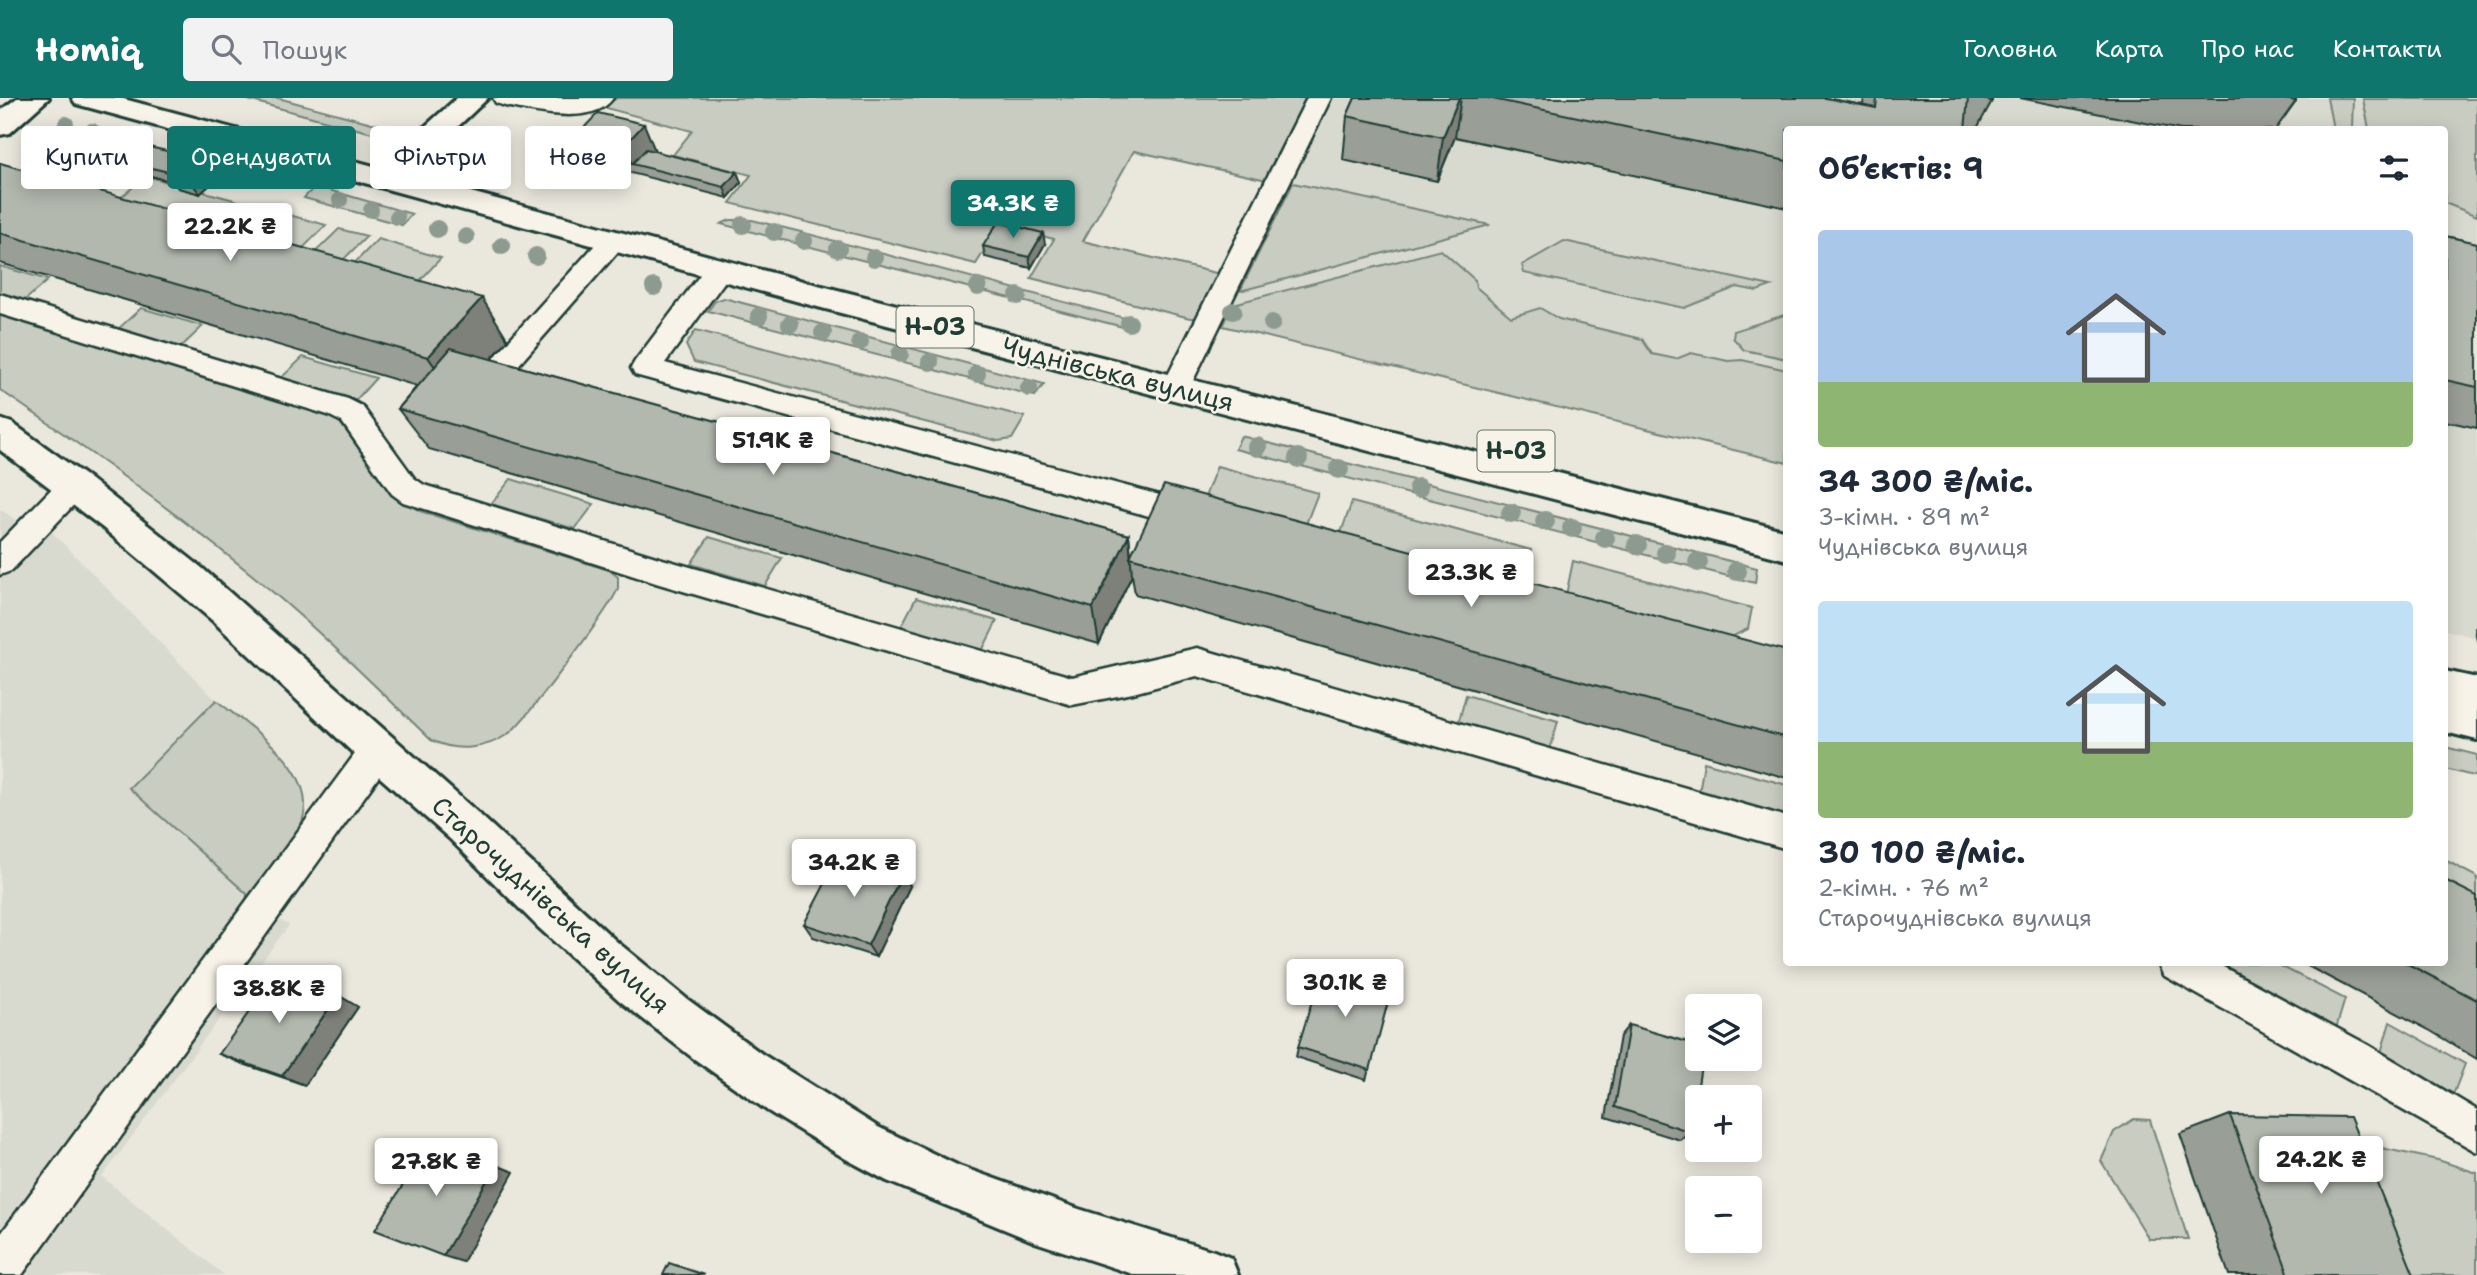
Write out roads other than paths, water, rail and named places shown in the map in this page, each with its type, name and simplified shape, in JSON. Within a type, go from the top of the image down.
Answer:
[{"type":"main road","points":[[0,126],[35,98]]},
{"type":"main road","name":"Чуднівська вулиця","points":[[86,98],[719,270],[1783,519]]},
{"type":"main road","name":"Чуднівська вулиця","points":[[162,98],[370,154]]},
{"type":"main road","points":[[443,126],[474,98]]},
{"type":"main road","name":"Чуднівська вулиця","points":[[499,189],[1783,545]]},
{"type":"main road","name":"Старочуднівська вулиця","points":[[0,432],[75,484],[228,612],[377,750],[463,825],[566,925],[682,1023],[771,1087],[863,1143],[936,1180],[1014,1210],[1126,1262],[1214,1275]]},
{"type":"main road","points":[[2448,688],[2477,695]]},
{"type":"main road","points":[[2448,716],[2477,723]]},
{"type":"lane","points":[[505,98],[569,110],[589,105],[601,98]]},
{"type":"lane","points":[[1181,378],[1226,264],[1319,98]]},
{"type":"lane","points":[[491,378],[613,241]]},
{"type":"lane","points":[[719,270],[645,368],[1167,509]]},
{"type":"lane","points":[[0,304],[338,407],[352,414],[403,486],[414,494],[659,571],[1072,691],[1133,680],[1197,662],[1783,832]]},
{"type":"lane","points":[[0,562],[75,484]]},
{"type":"lane","points":[[0,1270],[377,750]]},
{"type":"lane","points":[[2183,966],[2354,1059],[2477,1132]]}]
